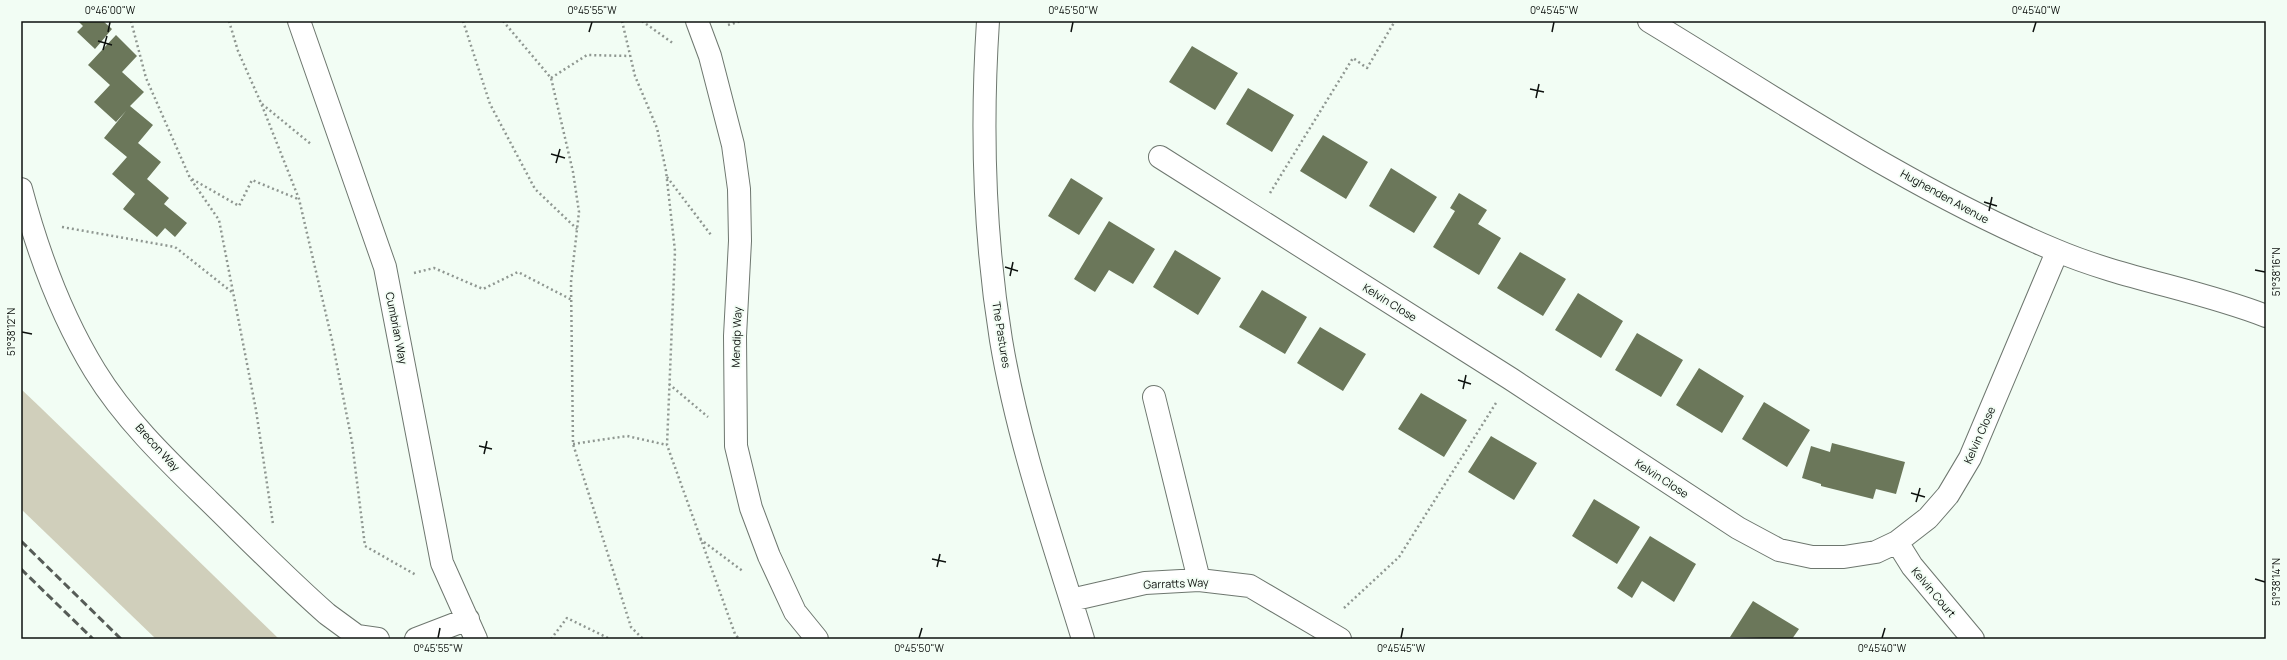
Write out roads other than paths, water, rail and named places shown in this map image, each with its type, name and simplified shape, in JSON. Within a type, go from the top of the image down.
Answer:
[{"type":"street","name":"Cumbrian Way","points":[[299,21],[360,192],[387,277],[442,563],[472,629]]},
{"type":"street","name":"Mendip Way","points":[[697,21],[710,56],[732,145],[739,188],[740,253],[735,336],[736,446],[751,508],[769,556],[795,612],[817,639]]},
{"type":"street","name":"The Pastures","points":[[988,21],[984,86],[987,221],[1001,340],[1023,440],[1084,639]]},
{"type":"street","name":"Hughenden Avenue","points":[[1649,21],[1858,148],[1980,216],[2057,252],[2106,269],[2202,295],[2266,316]]},
{"type":"street","name":"Kelvin Close","points":[[1160,157],[1511,379],[1738,528],[1779,550],[1812,557],[1844,557],[1876,552],[1897,542],[1928,518],[1948,496],[1970,458],[2057,252]]},
{"type":"street","name":"Brecon Way","points":[[21,189],[28,232],[52,288],[72,330],[96,372],[123,409],[160,452],[327,614],[357,636],[378,639]]},
{"type":"street","points":[[1154,397],[1199,580]]},
{"type":"street","name":"Kelvin Court","points":[[1897,542],[1912,566],[1973,639]]},
{"type":"street","name":"Garratts Way","points":[[1071,600],[1145,583],[1199,580],[1250,586],[1340,639]]},
{"type":"street","points":[[416,639],[472,629]]},
{"type":"railway","points":[[21,541],[121,639]]},
{"type":"railway","points":[[21,569],[93,639]]}]
